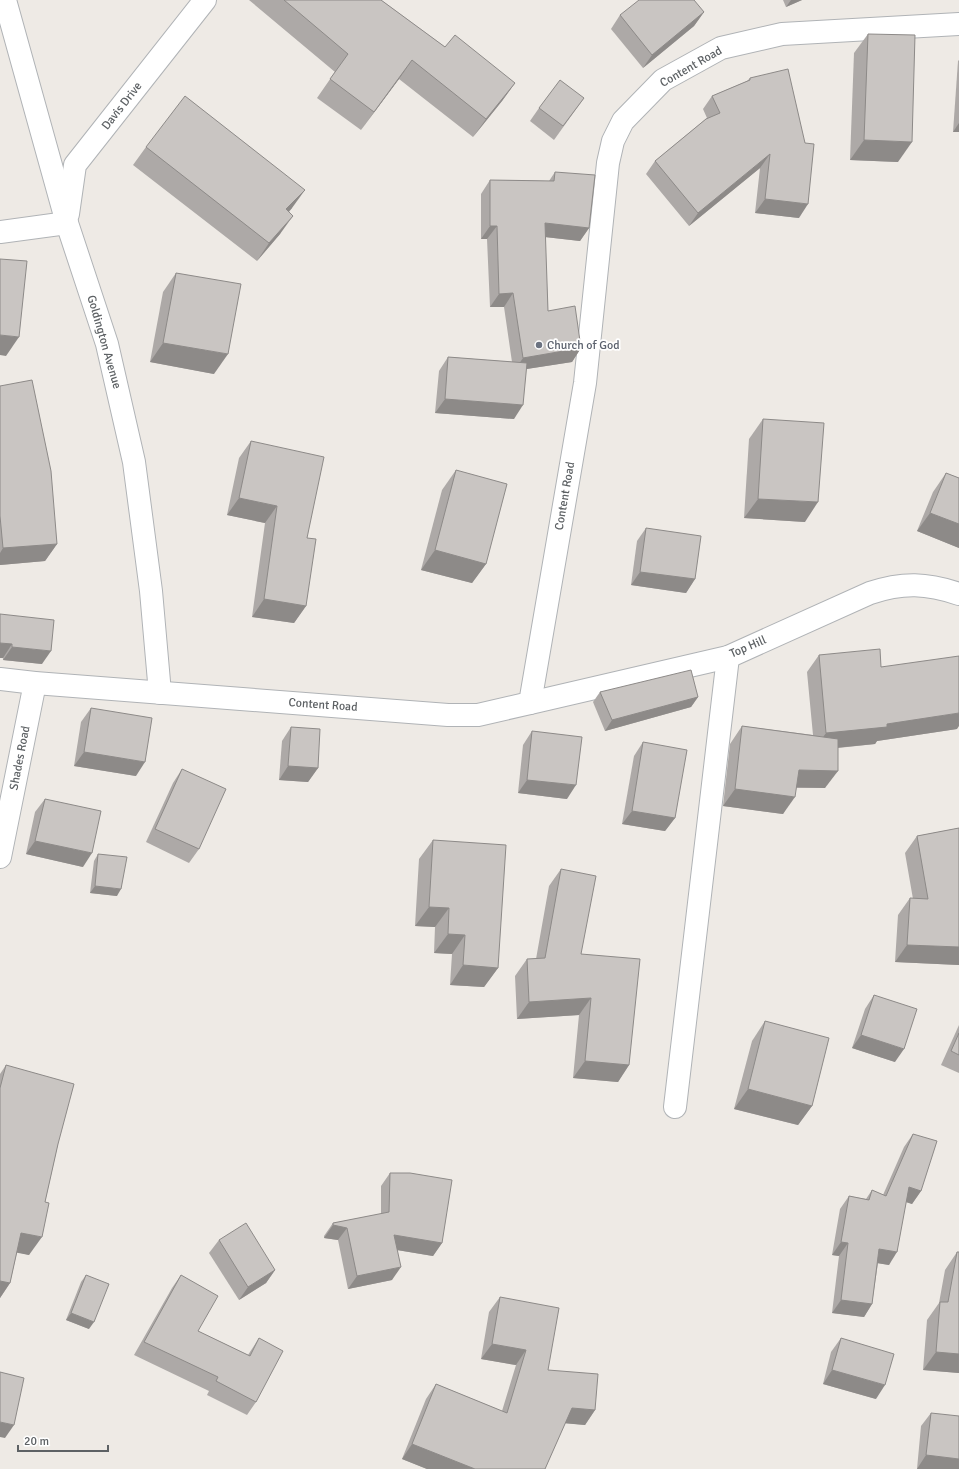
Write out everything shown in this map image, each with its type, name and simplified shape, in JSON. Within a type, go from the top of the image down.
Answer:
[{"type":"street","name":"Goldington Avenue","points":[[5,0],[67,223],[107,344],[134,462],[151,592],[160,693]]},
{"type":"street","name":"Davis Drive","points":[[67,223],[75,165],[205,0]]},
{"type":"street","name":"Content Road","points":[[0,679],[448,715],[478,715],[530,703],[584,383],[608,163],[613,140],[623,121],[663,80],[721,48],[782,34],[959,24]]},
{"type":"street","points":[[0,232],[67,223]]},
{"type":"street","name":"Top Hill","points":[[530,703],[728,656],[884,588],[912,584],[939,587],[959,594]]},
{"type":"street","points":[[674,1107],[728,656]]},
{"type":"street","name":"Shades Road","points":[[0,857],[35,683]]},
{"type":"building","points":[[284,0],[381,0],[445,47],[455,35],[515,83],[486,119],[412,60],[374,112],[330,79],[348,54]]},
{"type":"building","points":[[639,0],[694,0],[704,12],[652,55],[620,15]]},
{"type":"building","points":[[868,34],[915,35],[912,142],[864,140]]},
{"type":"building","points":[[788,69],[805,143],[814,144],[808,204],[765,199],[770,154],[698,213],[655,161],[706,119],[720,113],[712,96],[750,80],[750,78]]},
{"type":"building","points":[[560,80],[584,98],[563,126],[539,108]]},
{"type":"building","points":[[185,96],[305,190],[286,209],[293,216],[269,243],[146,147]]},
{"type":"building","points":[[555,172],[595,175],[589,228],[545,223],[548,311],[575,306],[581,348],[523,358],[513,293],[499,294],[497,226],[490,226],[490,180],[554,181]]},
{"type":"building","points":[[0,259],[27,261],[19,337],[0,335]]},
{"type":"building","points":[[176,273],[241,284],[228,354],[163,343]]},
{"type":"building","points":[[448,357],[527,363],[523,405],[445,399]]},
{"type":"building","points":[[32,380],[51,471],[57,544],[3,548],[0,516],[0,386]]},
{"type":"building","points":[[763,419],[824,423],[818,502],[758,499]]},
{"type":"building","points":[[251,441],[324,457],[307,538],[316,539],[306,606],[264,599],[277,506],[239,498]]},
{"type":"building","points":[[456,470],[507,484],[486,564],[435,550]]},
{"type":"building","points":[[946,473],[959,478],[959,524],[930,513]]},
{"type":"building","points":[[646,528],[701,536],[695,579],[640,572]]},
{"type":"building","points":[[0,614],[54,620],[51,651],[12,647],[12,644],[0,643]]},
{"type":"building","points":[[880,649],[881,667],[959,656],[959,713],[887,724],[887,727],[826,733],[819,655]]},
{"type":"building","points":[[691,670],[698,697],[612,720],[600,692]]},
{"type":"building","points":[[91,708],[152,718],[145,762],[84,752]]},
{"type":"building","points":[[742,726],[838,739],[838,771],[799,770],[795,797],[735,789]]},
{"type":"building","points":[[291,727],[320,729],[318,768],[288,766]]},
{"type":"building","points":[[532,731],[582,737],[576,785],[527,780]]},
{"type":"building","points":[[643,742],[687,750],[675,818],[632,811]]},
{"type":"building","points":[[182,769],[226,789],[199,849],[155,829]]},
{"type":"building","points":[[45,799],[101,811],[92,853],[35,841]]},
{"type":"building","points":[[959,828],[959,947],[907,945],[910,898],[928,899],[917,836]]},
{"type":"building","points":[[433,840],[506,845],[498,968],[463,965],[465,935],[448,934],[449,908],[429,907]]},
{"type":"building","points":[[98,854],[127,857],[121,889],[95,886]]},
{"type":"building","points":[[561,869],[596,876],[581,954],[640,959],[629,1065],[585,1061],[591,998],[529,1002],[527,959],[545,958]]},
{"type":"building","points":[[874,995],[917,1009],[904,1049],[861,1035]]},
{"type":"building","points":[[765,1021],[829,1038],[812,1106],[748,1089]]},
{"type":"building","points":[[959,1033],[959,1055],[951,1051]]},
{"type":"building","points":[[6,1065],[74,1084],[58,1144],[45,1202],[49,1203],[42,1237],[21,1233],[10,1283],[0,1281],[0,1088]]},
{"type":"building","points":[[913,1134],[937,1141],[921,1191],[909,1187],[897,1252],[879,1249],[872,1304],[841,1300],[848,1243],[841,1242],[849,1196],[869,1200],[872,1190],[886,1196]]},
{"type":"building","points":[[390,1173],[410,1173],[452,1180],[442,1243],[394,1235],[401,1267],[357,1276],[347,1228],[333,1225],[333,1223],[389,1212]]},
{"type":"building","points":[[246,1223],[275,1270],[248,1287],[219,1240]]},
{"type":"building","points":[[957,1252],[959,1252],[959,1354],[936,1352],[940,1302],[948,1302]]},
{"type":"building","points":[[86,1275],[109,1284],[94,1322],[71,1313]]},
{"type":"building","points":[[181,1275],[218,1296],[198,1331],[250,1356],[259,1338],[283,1351],[256,1402],[216,1381],[218,1377],[144,1342]]},
{"type":"building","points":[[500,1297],[559,1308],[548,1370],[598,1374],[595,1410],[572,1408],[545,1469],[475,1469],[412,1444],[436,1384],[507,1413],[526,1350],[492,1344]]},
{"type":"building","points":[[841,1338],[894,1354],[885,1385],[832,1370]]},
{"type":"building","points":[[0,1372],[24,1378],[14,1425],[0,1422]]},
{"type":"building","points":[[931,1413],[959,1416],[959,1459],[926,1455]]},
{"type":"place","name":"Church of God","points":[[539,345]]}]
